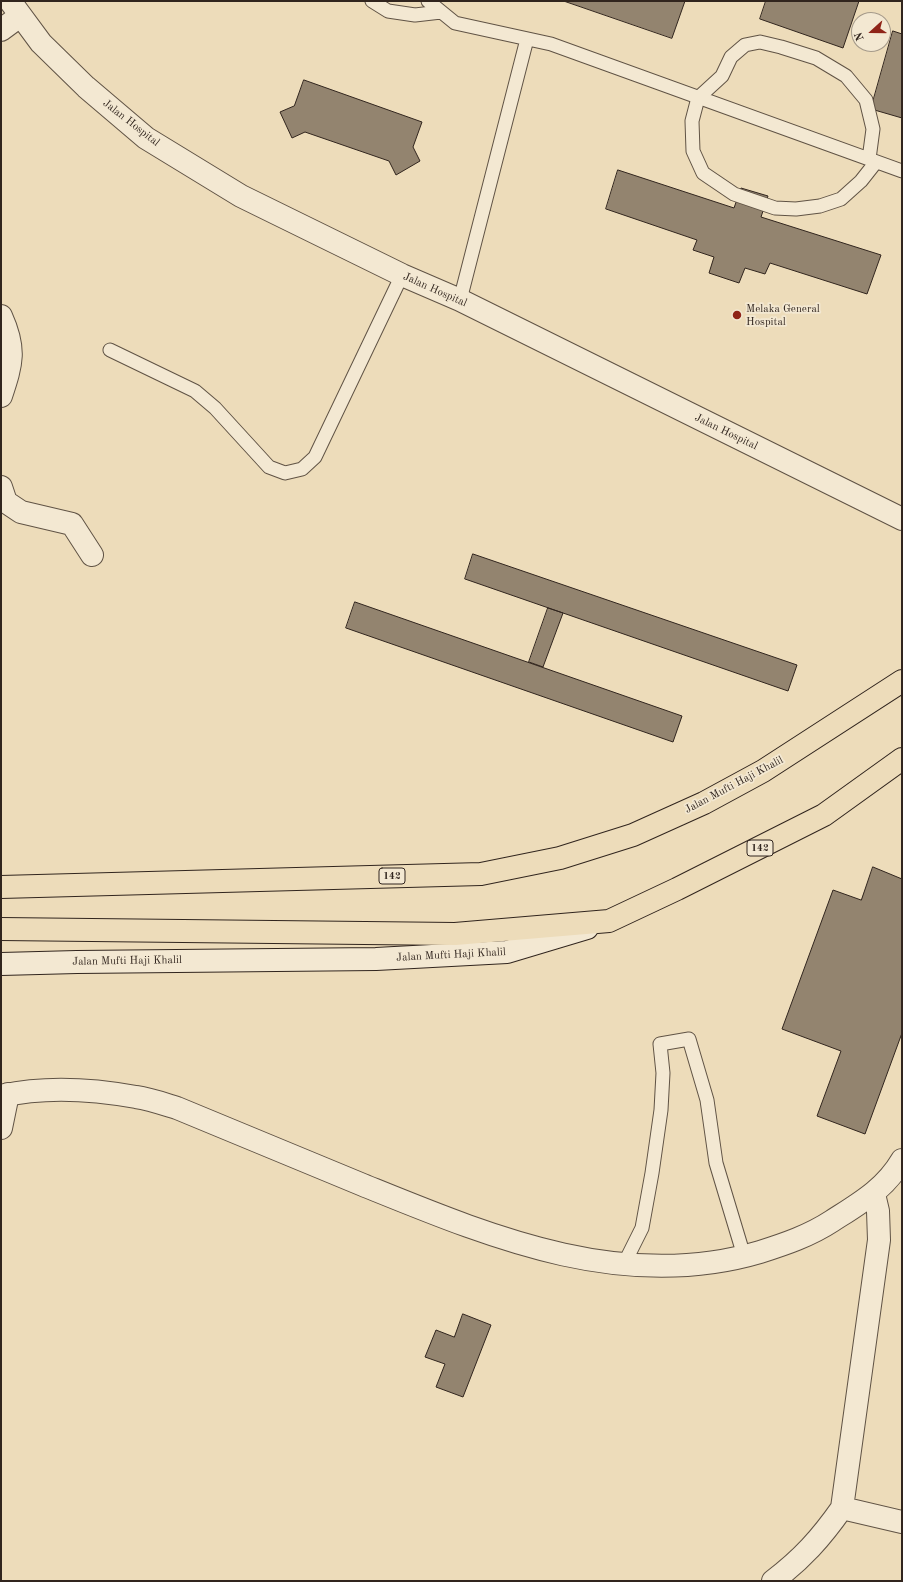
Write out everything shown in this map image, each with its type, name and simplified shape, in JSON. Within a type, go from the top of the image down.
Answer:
[{"type":"highway","name":"Jalan Mufti Haji Khalil","points":[[1,887],[481,874],[560,858],[633,835],[704,803],[763,771],[818,737],[902,681]]},
{"type":"highway","name":"Jalan Mufti Haji Khalil","points":[[609,921],[677,889],[824,815],[902,759]]},
{"type":"highway","name":"142","points":[[1,930],[455,934],[609,921]]},
{"type":"street","points":[[1,30],[15,9]]},
{"type":"street","name":"Jalan Hospital","points":[[15,9],[41,43],[86,87],[146,138],[241,196],[402,275],[460,300],[902,519]]},
{"type":"street","points":[[1,316],[8,330],[12,353],[8,375],[1,396]]},
{"type":"street","points":[[1,487],[6,502],[21,512],[72,524],[92,555]]},
{"type":"street","name":"Jalan Mufti Haji Khalil","points":[[1,964],[376,959],[507,952],[609,921]]},
{"type":"street","points":[[1,1128],[4,1095],[52,1089],[92,1091],[137,1097],[177,1108],[456,1223],[523,1245],[589,1260],[660,1266],[701,1264],[744,1256],[782,1245],[816,1231],[874,1194],[893,1174],[902,1160]]},
{"type":"street","points":[[773,1581],[804,1554],[819,1538],[842,1508],[879,1240],[878,1211],[874,1194]]},
{"type":"street","points":[[842,1508],[902,1522]]},
{"type":"lane","points":[[372,1],[388,11],[415,15],[442,12]]},
{"type":"lane","points":[[428,1],[454,23],[551,44],[902,171]]},
{"type":"lane","points":[[460,300],[527,39]]},
{"type":"lane","points":[[760,42],[816,58],[846,76],[866,100],[873,129],[872,160],[861,181],[841,198],[820,206],[796,209],[775,208],[734,194],[703,174],[693,151],[692,121],[698,98],[722,76],[731,57],[745,45],[760,42]]},
{"type":"lane","points":[[110,350],[195,391],[215,408],[269,467],[285,473],[302,469],[315,457],[402,275]]},
{"type":"lane","points":[[624,1264],[642,1228],[652,1173],[661,1110],[662,1073],[660,1044],[690,1039],[707,1100],[716,1163],[744,1256]]},
{"type":"building","points":[[564,1],[685,1],[672,38]]},
{"type":"building","points":[[766,1],[859,1],[855,12],[851,12],[851,24],[843,48],[760,19]]},
{"type":"building","points":[[893,31],[902,34],[902,118],[871,109],[887,52],[891,52],[891,38]]},
{"type":"building","points":[[304,80],[422,122],[413,147],[420,161],[396,175],[389,161],[305,132],[292,138],[280,112],[294,106]]},
{"type":"building","points":[[618,170],[734,208],[741,188],[768,196],[761,217],[881,255],[867,294],[770,263],[765,274],[745,268],[739,283],[709,273],[714,257],[693,250],[697,240],[606,209]]},
{"type":"building","points":[[473,554],[797,665],[788,691],[465,579]]},
{"type":"building","points":[[355,602],[682,716],[673,742],[346,628]]},
{"type":"building","points":[[548,608],[563,613],[543,667],[529,662]]},
{"type":"building","points":[[873,867],[902,879],[902,1033],[865,1134],[817,1116],[841,1051],[782,1029],[833,890],[861,900]]},
{"type":"building","points":[[463,1314],[491,1325],[463,1397],[436,1387],[445,1364],[425,1357],[436,1330],[454,1337]]},
{"type":"place","name":"Melaka General Hospital","points":[[737,315]]}]
